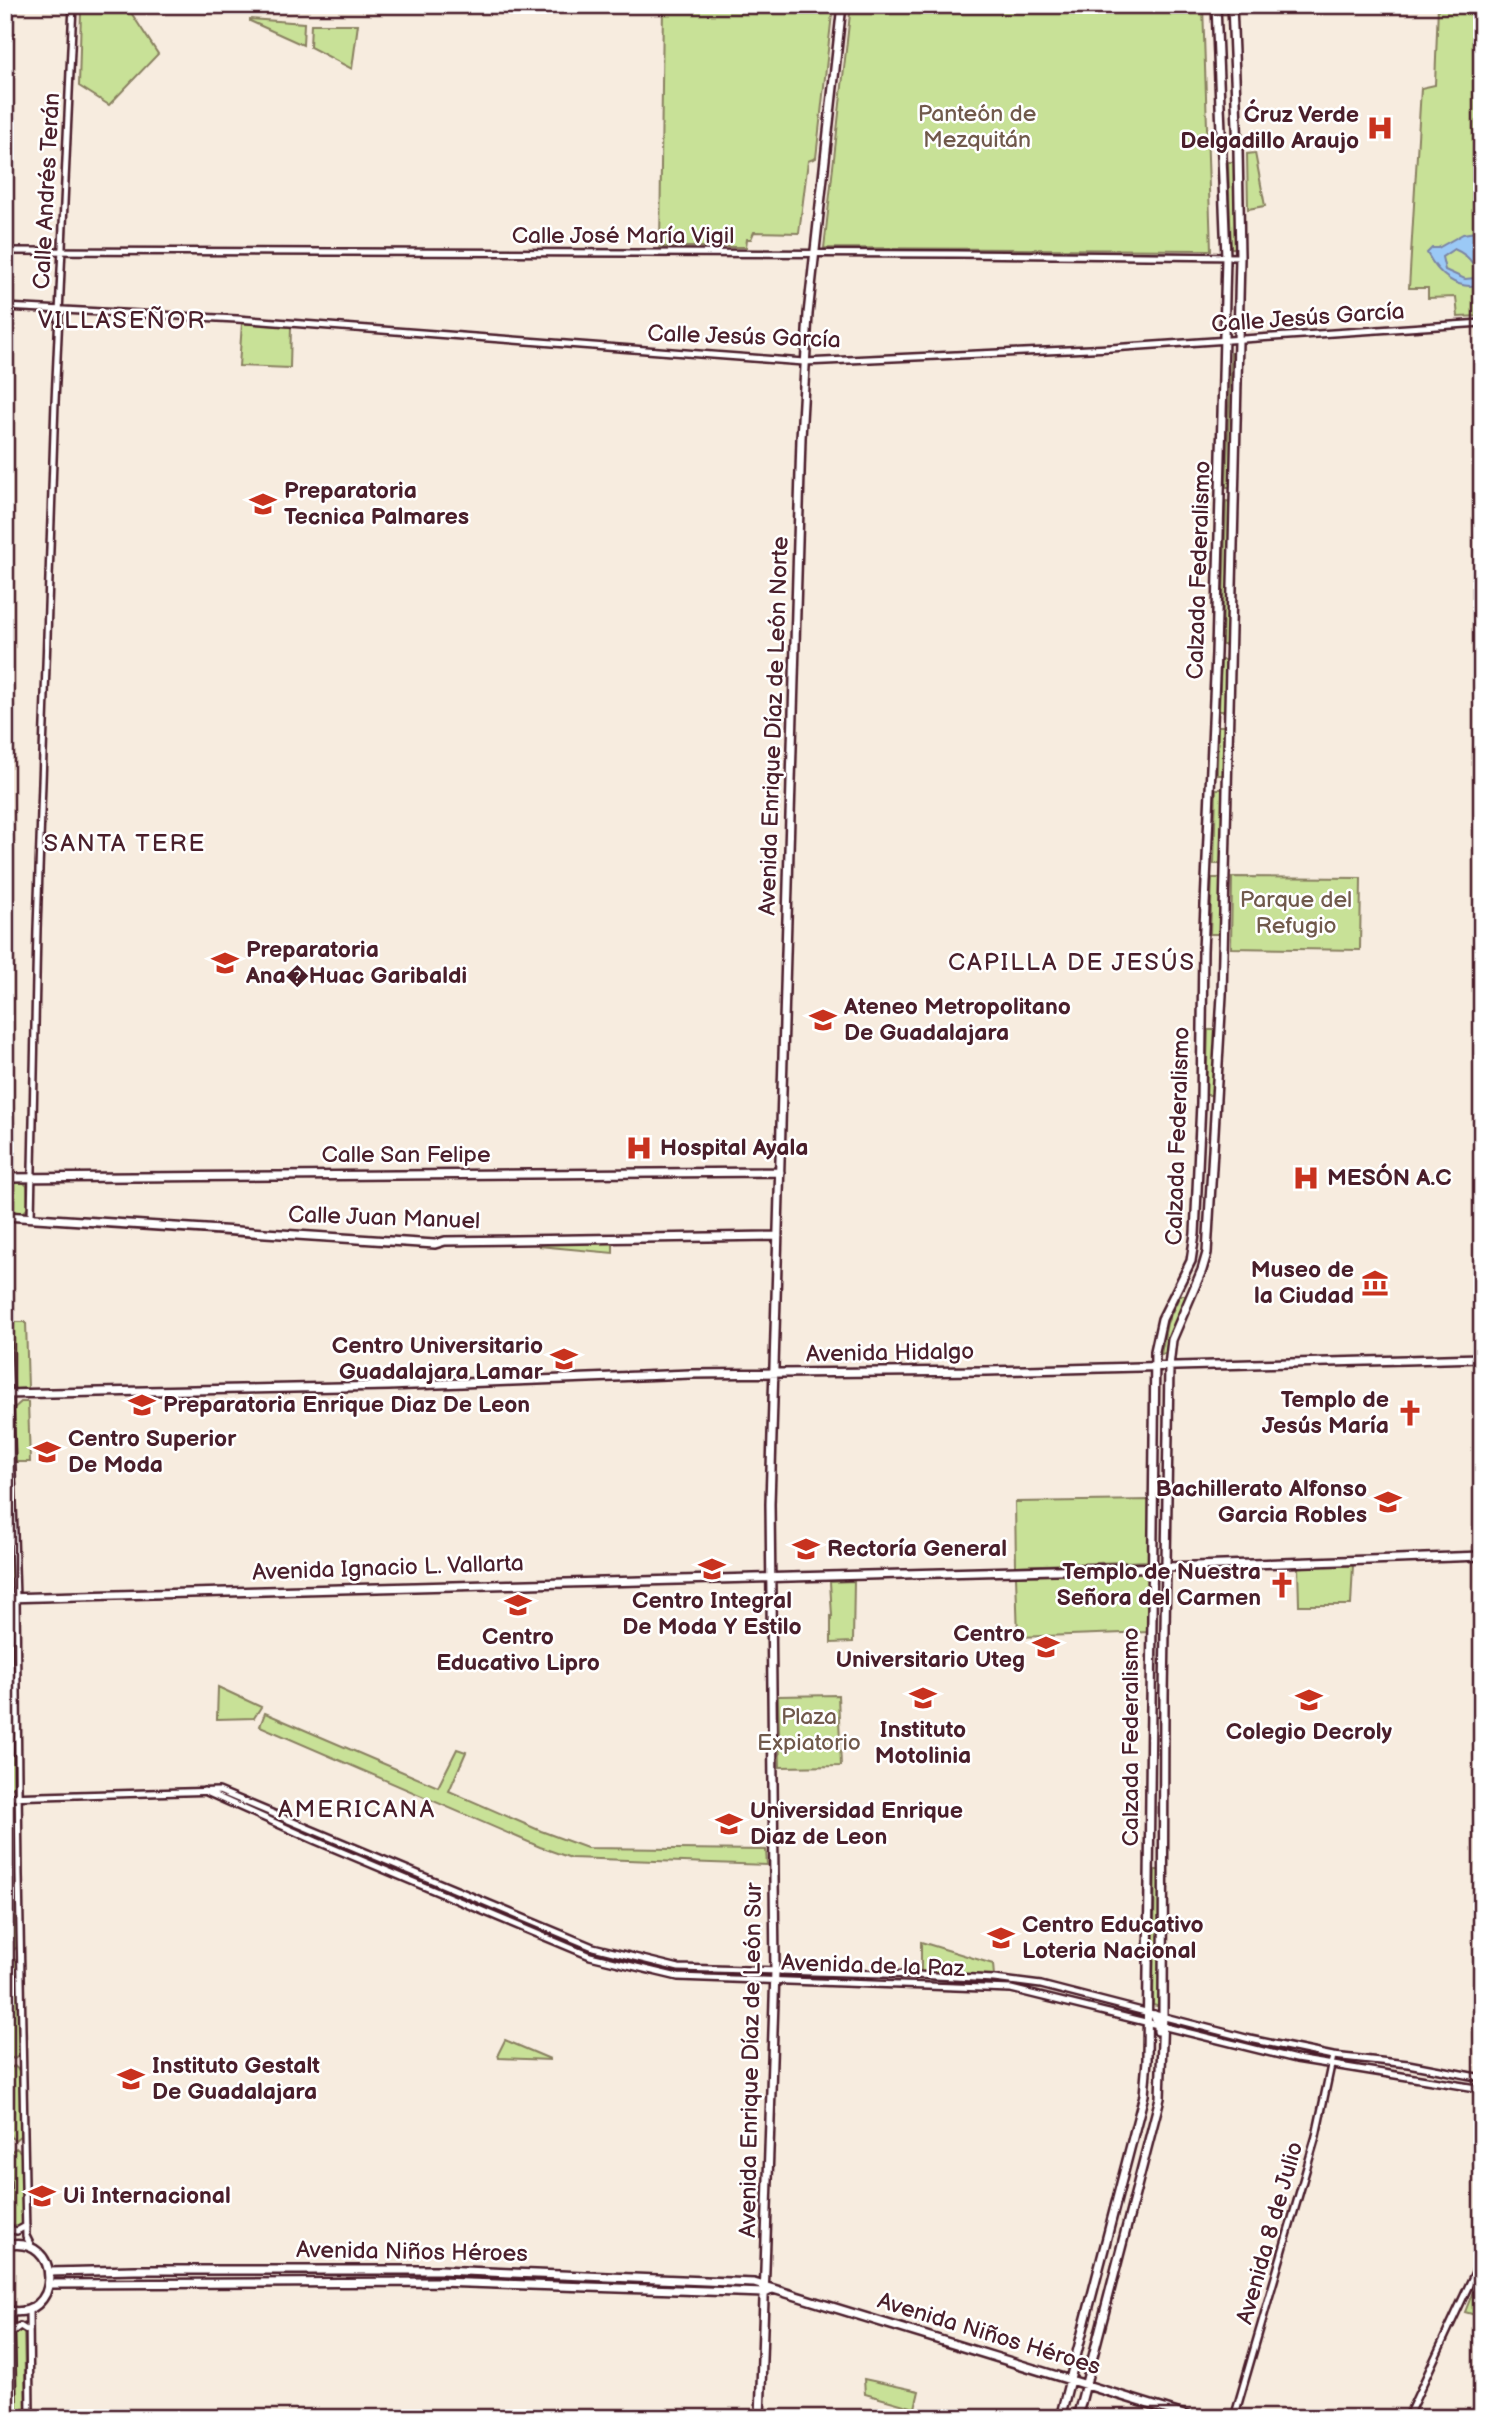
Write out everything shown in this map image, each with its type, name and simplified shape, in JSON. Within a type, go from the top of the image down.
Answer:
[{"type":"main road","name":"Avenida Enrique Díaz de León Norte","points":[[771,1450],[804,362],[842,5]]},
{"type":"main road","name":"Calzada Federalismo","points":[[1060,2418],[1144,2095],[1150,2017],[1154,1366],[1162,1319],[1191,1261],[1195,1234],[1226,257],[1216,5]]},
{"type":"main road","name":"Calzada Federalismo","points":[[1077,2418],[1160,2094],[1169,1366],[1172,1340],[1202,1269],[1209,1234],[1214,1103],[1222,995],[1240,257],[1231,5]]},
{"type":"main road","name":"Calle San Felipe","points":[[5,1178],[780,1172]]},
{"type":"main road","name":"Calle Juan Manuel","points":[[5,1216],[435,1244],[456,1241],[778,1236]]},
{"type":"main road","name":"Avenida Hidalgo","points":[[7,1394],[774,1373],[987,1371],[1482,1358]]},
{"type":"main road","name":"Avenida Enrique Díaz de León Sur","points":[[760,2418],[767,2289],[775,1980],[771,1450]]},
{"type":"main road","name":"Avenida Ignacio L. Vallarta","points":[[5,1598],[1151,1568],[1482,1556]]},
{"type":"main road","points":[[1150,2017],[1162,2022]]},
{"type":"main road","points":[[6,2246],[19,2244],[32,2248],[43,2258],[50,2272],[50,2284],[43,2299],[29,2310],[8,2310]]},
{"type":"main road","name":"Avenida Niños Héroes","points":[[50,2272],[440,2270],[678,2279],[767,2289],[1194,2418]]},
{"type":"main road","name":"Avenida Niños Héroes","points":[[50,2284],[426,2282],[767,2289]]},
{"type":"street","name":"Calle Andrés Terán","points":[[31,1218],[37,929],[58,309],[73,5]]},
{"type":"street","name":"Calle José María Vigil","points":[[5,251],[1240,257]]},
{"type":"street","name":"Calle Jesús García","points":[[5,307],[237,319],[804,362],[1224,342],[1482,323]]},
{"type":"street","points":[[5,1248],[7,1394],[16,1598],[26,2236],[32,2248]]},
{"type":"street","name":"Avenida de la Paz","points":[[204,1791],[327,1846],[590,1956],[678,1977],[1011,1989],[1150,2017]]},
{"type":"street","name":"Avenida de la Paz","points":[[5,1797],[219,1791],[249,1801],[593,1947],[679,1968],[916,1975],[1017,1982],[1041,1986],[1150,2017]]},
{"type":"street","points":[[1162,2022],[1333,2056],[1408,2064],[1482,2078]]},
{"type":"street","points":[[1162,2022],[1249,2048],[1482,2090]]},
{"type":"street","name":"Avenida 8 de Julio","points":[[1234,2418],[1316,2136],[1333,2056]]},
{"type":"street","points":[[5,2118],[8,2225],[6,2246]]},
{"type":"street","points":[[8,2225],[12,2230],[18,2231],[26,2226]]},
{"type":"street","points":[[1408,2418],[1482,2257]]},
{"type":"street","points":[[8,2310],[12,2332],[13,2418]]},
{"type":"street","points":[[29,2310],[30,2418]]},
{"type":"street","points":[[12,2332],[20,2326],[28,2331]]},
{"type":"green space","points":[[92,5],[126,5],[158,54],[109,105],[79,86],[81,11]]},
{"type":"green space","points":[[663,5],[833,5],[816,158],[808,161],[799,233],[754,232],[751,239],[747,239],[746,247],[660,247]]},
{"type":"green space","name":"Panteón de Mezquitán","points":[[851,5],[1203,5],[1211,250],[824,248]]},
{"type":"green space","points":[[1438,5],[1482,5],[1482,316],[1458,317],[1456,297],[1428,298],[1428,288],[1409,288],[1421,88],[1435,85]]},
{"type":"green space","points":[[250,21],[304,23],[303,45]]},
{"type":"green space","points":[[311,24],[358,24],[352,69],[310,47]]},
{"type":"green space","points":[[1255,153],[1265,206],[1248,209],[1247,154]]},
{"type":"green space","points":[[1228,162],[1234,162],[1238,248],[1231,248]]},
{"type":"green space","points":[[242,323],[291,327],[290,368],[239,366]]},
{"type":"green space","points":[[1231,353],[1234,353],[1236,389],[1233,487],[1226,487]]},
{"type":"green space","points":[[1226,501],[1232,502],[1228,645],[1222,645]]},
{"type":"green space","points":[[1221,660],[1227,660],[1226,711],[1219,711]]},
{"type":"green space","points":[[1218,726],[1225,726],[1224,775],[1217,775]]},
{"type":"green space","points":[[1216,789],[1223,789],[1221,864],[1214,864]]},
{"type":"green space","name":"Parque del Refugio","points":[[1232,877],[1361,878],[1360,950],[1231,948]]},
{"type":"green space","points":[[1212,878],[1221,878],[1220,934],[1210,934]]},
{"type":"green space","points":[[1208,1030],[1218,1030],[1213,1095],[1206,1095]]},
{"type":"green space","points":[[23,1182],[27,1186],[28,1208],[23,1213],[5,1212],[5,1183]]},
{"type":"green space","points":[[613,1242],[613,1253],[539,1246],[539,1244]]},
{"type":"green space","points":[[1180,1295],[1188,1295],[1174,1325],[1167,1353],[1161,1354],[1167,1323]]},
{"type":"green space","points":[[10,1322],[26,1322],[28,1388],[12,1389]]},
{"type":"green space","points":[[21,1402],[28,1402],[30,1462],[14,1462],[12,1410]]},
{"type":"green space","points":[[1150,1500],[1150,1561],[1016,1566],[1015,1502]]},
{"type":"green space","points":[[5,1524],[9,1529],[12,1588],[6,1593],[5,1588],[8,1588],[5,1580]]},
{"type":"green space","points":[[1353,1565],[1351,1605],[1299,1605],[1298,1567]]},
{"type":"green space","points":[[1150,1572],[1149,1632],[1018,1637],[1016,1576]]},
{"type":"green space","points":[[854,1581],[853,1642],[831,1643],[830,1582]]},
{"type":"green space","points":[[5,1606],[10,1606],[13,1610],[16,1783],[11,1789],[5,1788],[5,1617],[9,1617]]},
{"type":"green space","points":[[218,1687],[261,1707],[254,1718],[217,1719]]},
{"type":"green space","name":"Plaza Expiatorio","points":[[838,1695],[841,1766],[780,1767],[778,1696]]},
{"type":"green space","points":[[265,1713],[438,1787],[457,1749],[466,1752],[449,1791],[587,1848],[766,1850],[767,1865],[571,1858],[260,1726]]},
{"type":"green space","points":[[9,1802],[15,1807],[16,1866],[11,1872],[5,1870],[5,1803]]},
{"type":"green space","points":[[1155,1870],[1161,1870],[1160,2007],[1153,2005]]},
{"type":"green space","points":[[9,1877],[17,1882],[18,1946],[12,1951],[6,1947],[5,1880]]},
{"type":"green space","points":[[921,1942],[993,1964],[994,1976],[921,1972]]},
{"type":"green space","points":[[12,1958],[18,1962],[20,2055],[14,2059],[7,2055],[6,1962]]},
{"type":"green space","points":[[505,2040],[550,2060],[499,2058],[498,2054]]},
{"type":"green space","points":[[14,2066],[20,2071],[21,2135],[15,2140],[9,2136],[8,2070]]},
{"type":"green space","points":[[16,2148],[22,2153],[23,2226],[18,2230],[10,2226],[9,2153]]},
{"type":"green space","points":[[1476,2284],[1482,2286],[1482,2317],[1465,2312]]},
{"type":"green space","points":[[18,2328],[24,2332],[26,2418],[16,2418],[15,2332]]},
{"type":"green space","points":[[864,2379],[919,2391],[915,2408],[865,2394]]},
{"type":"water","points":[[1482,231],[1482,240],[1478,239],[1472,246],[1476,248],[1482,245],[1482,284],[1464,285],[1449,279],[1427,253],[1463,234]],"holes":[[[1454,249],[1474,265],[1477,274],[1475,278],[1465,279],[1445,270],[1442,257]]]},
{"type":"place","name":"Ćruz Verde Delgadillo Araujo","points":[[1380,128]]},
{"type":"place","name":"Preparatoria Tecnica Palmares","points":[[263,504]]},
{"type":"place","name":"Preparatoria Ana�Huac Garibaldi","points":[[225,963]]},
{"type":"place","name":"Ateneo Metropolitano De Guadalajara","points":[[823,1020]]},
{"type":"place","name":"Hospital Ayala","points":[[639,1148]]},
{"type":"place","name":"MESÓN A.C","points":[[1306,1178]]},
{"type":"place","name":"Museo de la Ciudad","points":[[1375,1283]]},
{"type":"place","name":"Centro Universitario Guadalajara Lamar","points":[[564,1359]]},
{"type":"place","name":"Preparatoria Enrique Diaz De Leon","points":[[142,1405]]},
{"type":"place","name":"Templo de Jesús María","points":[[1410,1413]]},
{"type":"place","name":"Centro Superior De Moda","points":[[47,1452]]},
{"type":"place","name":"Bachillerato Alfonso Garcia Robles","points":[[1388,1502]]},
{"type":"place","name":"Rectoría General","points":[[806,1549]]},
{"type":"place","name":"Centro Integral De Moda Y Estilo","points":[[712,1569]]},
{"type":"place","name":"Templo de Nuestra Señora del Carmen","points":[[1282,1585]]},
{"type":"place","name":"Centro Educativo Lipro","points":[[518,1605]]},
{"type":"place","name":"Centro Universitario Uteg","points":[[1046,1647]]},
{"type":"place","name":"Instituto Motolinia","points":[[923,1698]]},
{"type":"place","name":"Colegio Decroly","points":[[1309,1700]]},
{"type":"place","name":"Universidad Enrique Diaz de Leon","points":[[729,1824]]},
{"type":"place","name":"Centro Educativo Loteria Nacional","points":[[1001,1938]]},
{"type":"place","name":"Instituto Gestalt De Guadalajara","points":[[131,2079]]},
{"type":"place","name":"Ui Internacional","points":[[42,2196]]},
{"type":"district","name":"VILLASEÑOR","points":[[122,320]]},
{"type":"district","name":"SANTA TERE","points":[[125,843]]},
{"type":"district","name":"CAPILLA DE JESÚS","points":[[1072,962]]},
{"type":"district","name":"AMERICANA","points":[[357,1809]]}]
